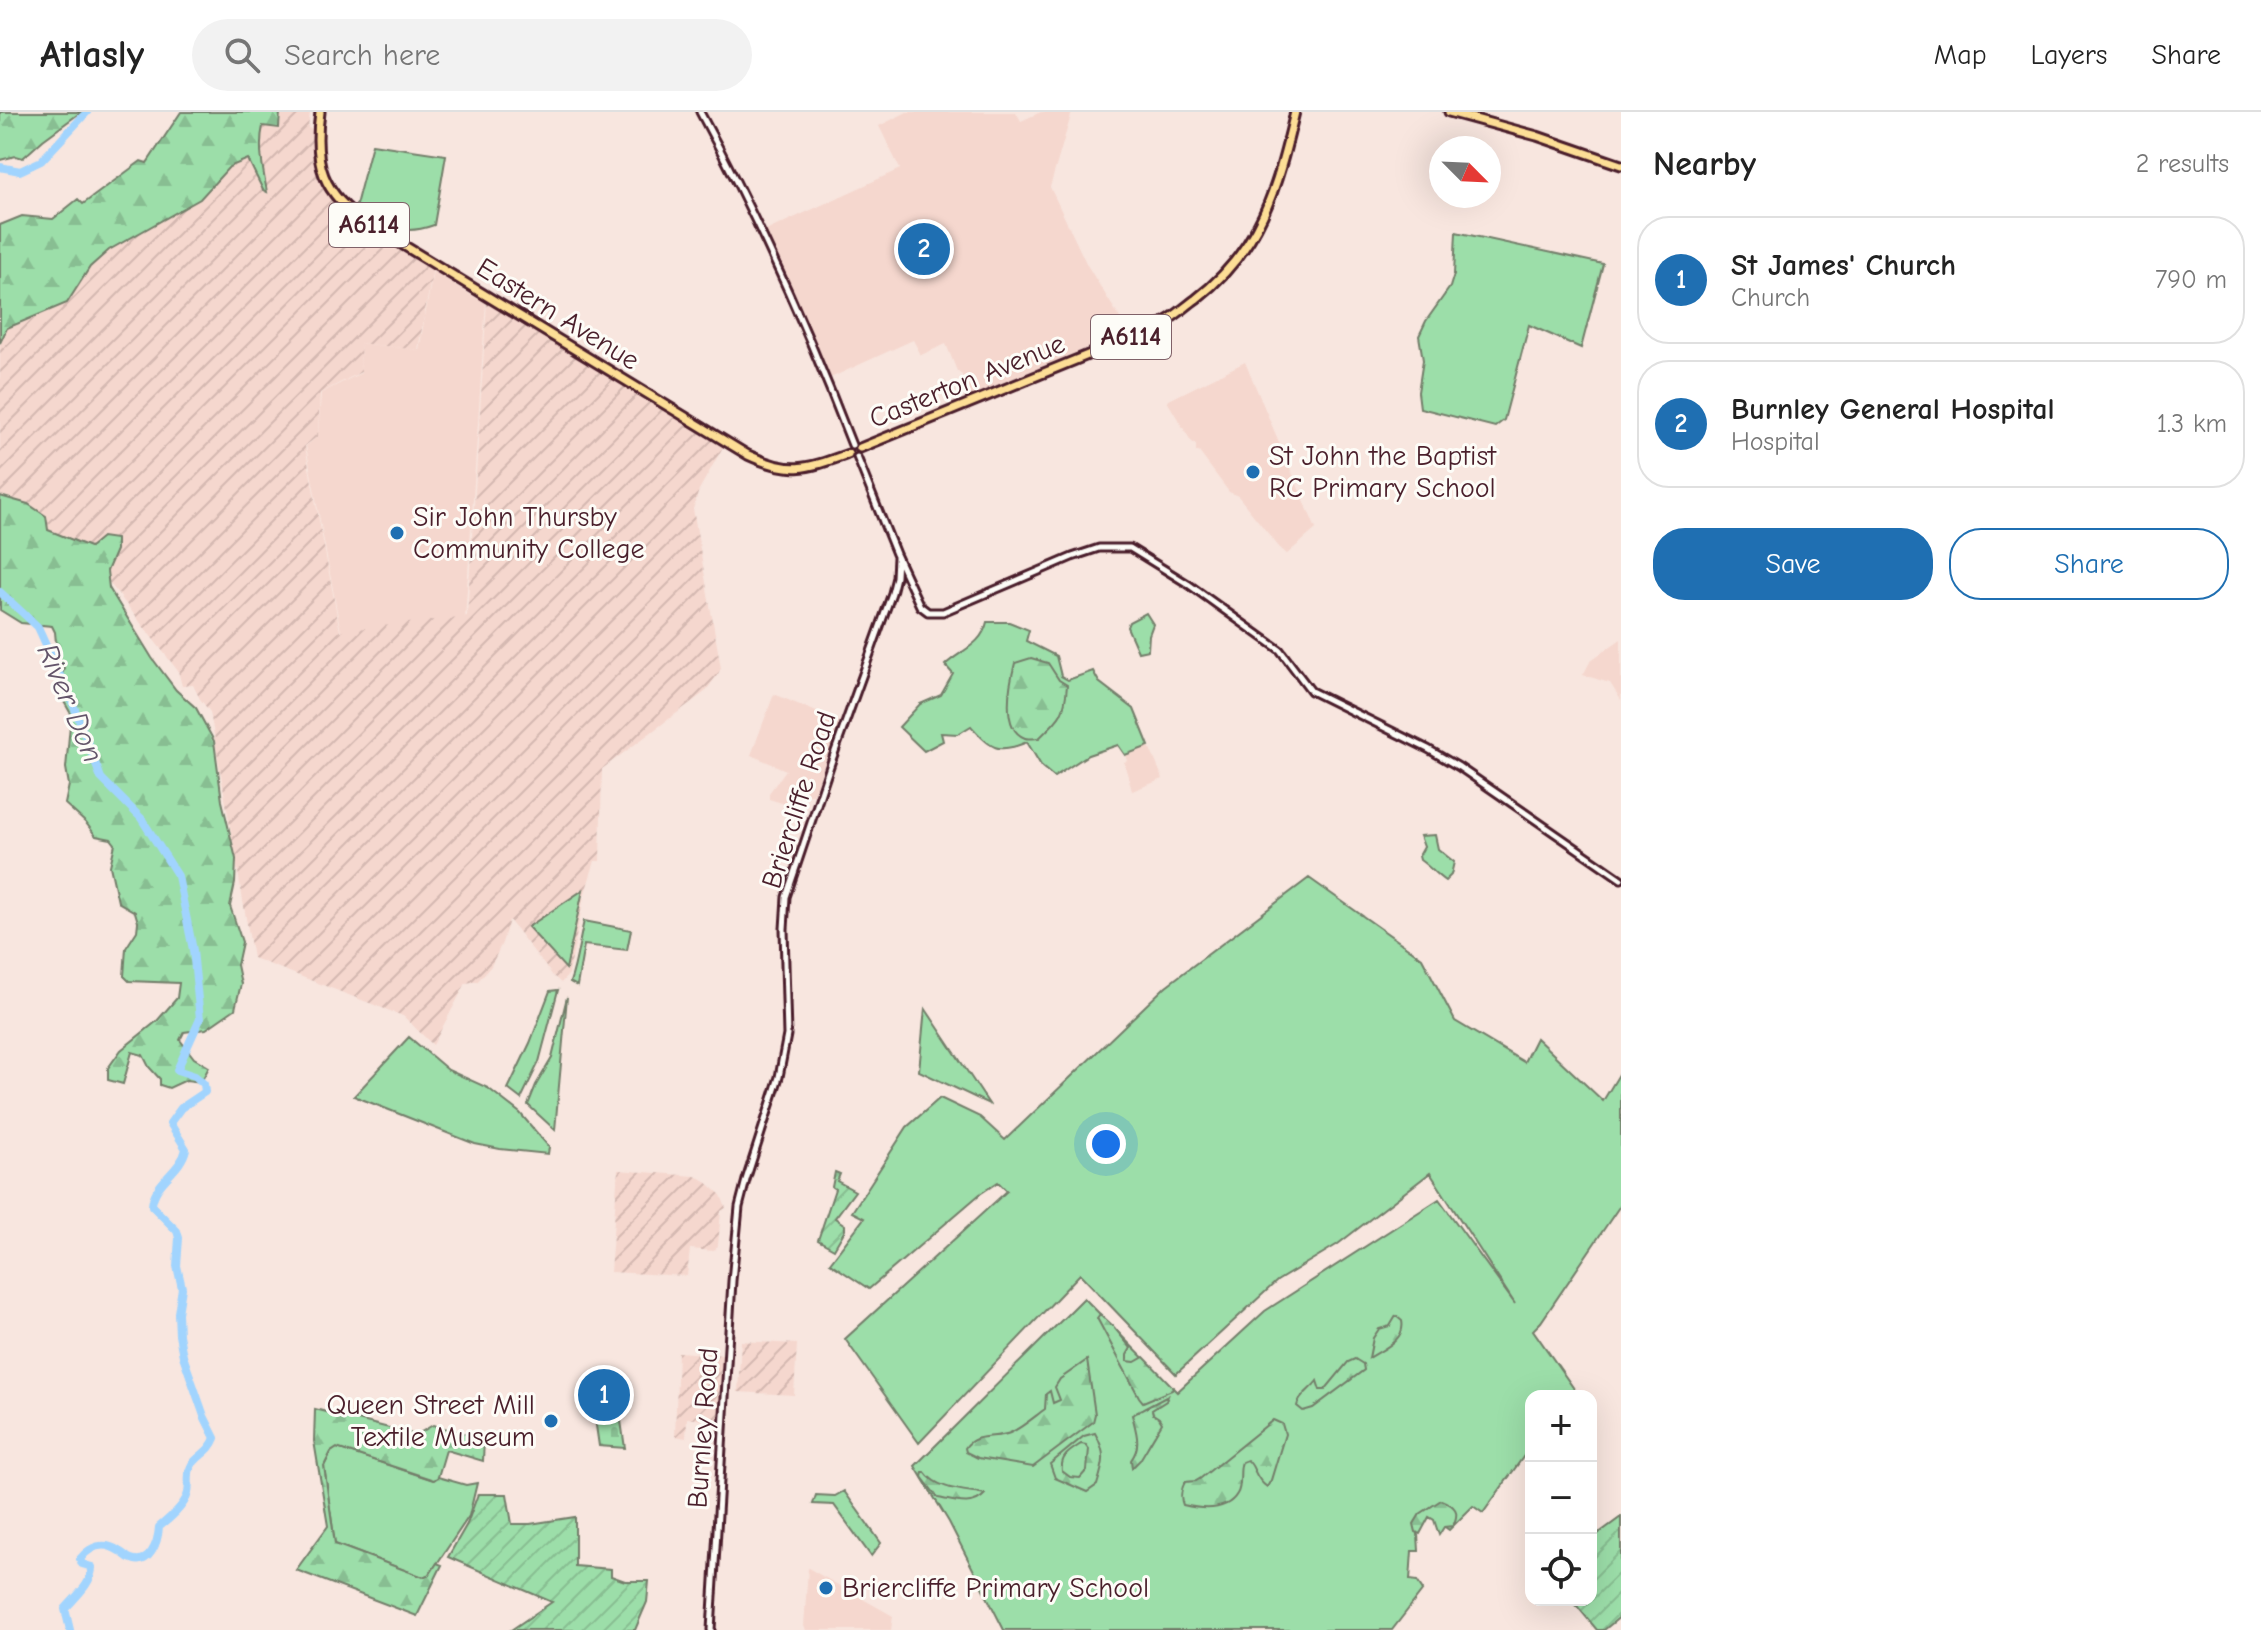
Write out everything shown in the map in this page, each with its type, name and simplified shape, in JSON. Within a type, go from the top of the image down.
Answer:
[{"type":"highway","name":"Eastern Avenue","points":[[320,112],[317,142],[324,176],[345,208],[367,223],[765,463],[809,468],[854,451]]},
{"type":"highway","name":"Casterton Avenue","points":[[854,451],[1127,339],[1168,320],[1204,293],[1229,270],[1266,213],[1295,112]]},
{"type":"highway","points":[[1449,112],[1537,136],[1621,165]]},
{"type":"street","name":"Briercliffe Road","points":[[700,112],[761,233],[812,346],[897,557],[920,606],[931,612],[943,612],[1072,557],[1099,548],[1130,548],[1188,584],[1280,650],[1311,691],[1459,767],[1621,879]]},
{"type":"street","name":"Briercliffe Road","points":[[738,1229],[739,1207],[746,1180],[785,1054],[784,929],[789,885],[892,593],[897,557]]},
{"type":"street","points":[[896,577],[908,578]]},
{"type":"street","name":"Burnley Road","points":[[711,1630],[730,1310],[738,1229]]},
{"type":"shaded area","points":[[280,112],[310,112],[308,128],[314,130],[314,157],[318,174],[343,209],[363,225],[433,268],[418,350],[360,343],[361,372],[320,393],[318,436],[305,446],[340,631],[467,616],[487,301],[723,447],[699,490],[693,509],[721,668],[705,692],[602,769],[600,861],[595,861],[584,896],[569,974],[561,983],[553,976],[509,920],[491,966],[478,981],[466,983],[433,1045],[403,1016],[253,958],[210,712],[193,685],[182,686],[178,671],[91,559],[0,516],[0,332],[109,250],[200,199],[229,167],[248,159],[263,190],[267,191],[261,135],[263,126],[279,128]]},
{"type":"shaded area","points":[[907,112],[1016,112],[1021,121],[1041,112],[1072,112],[1050,187],[1087,265],[1128,331],[969,397],[946,344],[921,355],[913,340],[826,380],[761,233],[900,169],[879,126]]},
{"type":"shaded area","name":"Sir John Thursby Community College","points":[[433,271],[486,301],[465,620],[341,632],[306,446],[318,436],[321,393],[361,373],[360,343],[419,350]]},
{"type":"shaded area","name":"St John the Baptist RC Primary School","points":[[1245,362],[1316,529],[1287,554],[1196,452],[1196,445],[1167,401]]},
{"type":"shaded area","points":[[1621,639],[1621,700],[1610,683],[1583,675],[1591,660]]},
{"type":"shaded area","points":[[774,694],[840,722],[814,794],[804,794],[791,806],[769,799],[769,793],[786,770],[751,755]]},
{"type":"shaded area","points":[[1149,746],[1163,779],[1132,791],[1125,755]]},
{"type":"shaded area","points":[[618,1170],[695,1176],[721,1195],[726,1208],[721,1211],[718,1246],[714,1251],[690,1249],[687,1276],[610,1272]]},
{"type":"shaded area","points":[[741,1341],[797,1344],[794,1395],[738,1392]]},
{"type":"shaded area","points":[[678,1352],[725,1355],[720,1426],[687,1418],[686,1438],[675,1436]]},
{"type":"shaded area","name":"Briercliffe Primary School","points":[[808,1568],[893,1616],[891,1630],[806,1630]]},
{"type":"green space","points":[[0,112],[81,112],[23,158],[16,156],[0,160]]},
{"type":"green space","points":[[181,112],[280,112],[279,128],[263,126],[262,159],[267,192],[263,190],[248,159],[229,167],[200,199],[109,250],[90,267],[67,303],[7,328],[0,343],[0,225],[22,216],[53,219],[78,199],[83,204],[141,161],[147,163]]},
{"type":"green space","points":[[372,144],[446,155],[434,225],[411,230],[392,227],[356,205]]},
{"type":"green space","points":[[1456,232],[1603,264],[1581,348],[1529,325],[1504,420],[1495,427],[1420,408],[1418,392],[1423,360],[1419,336],[1450,287],[1454,274]]},
{"type":"green space","points":[[0,496],[28,504],[46,516],[48,530],[90,547],[102,537],[116,539],[116,550],[107,571],[109,588],[152,658],[176,690],[196,708],[214,741],[222,801],[236,859],[230,906],[242,942],[237,965],[241,984],[235,1009],[206,1029],[184,1032],[180,1040],[194,1058],[209,1067],[201,1082],[186,1080],[169,1088],[160,1085],[160,1079],[143,1055],[132,1052],[123,1084],[108,1080],[108,1068],[121,1050],[157,1021],[177,998],[179,983],[129,981],[124,976],[126,948],[137,931],[138,922],[135,912],[118,902],[110,866],[115,844],[111,839],[96,836],[65,804],[69,785],[66,768],[71,714],[58,691],[64,668],[57,654],[55,632],[52,626],[21,623],[0,610]]},
{"type":"green space","points":[[1146,613],[1153,624],[1148,650],[1138,652],[1127,627],[1129,622]]},
{"type":"green space","points":[[987,622],[1009,622],[1029,630],[1026,641],[1056,656],[1061,676],[1068,680],[1093,671],[1099,682],[1134,709],[1149,746],[1125,755],[1118,745],[1088,755],[1054,777],[1042,767],[1027,742],[1008,748],[995,747],[971,726],[958,734],[941,733],[943,741],[924,751],[899,727],[920,704],[941,695],[953,674],[945,665],[976,642]]},
{"type":"green space","points":[[1031,658],[1048,663],[1059,680],[1067,685],[1063,710],[1039,738],[1025,738],[1017,733],[1010,715],[1015,663]]},
{"type":"green space","points":[[1435,835],[1438,849],[1454,862],[1451,875],[1445,881],[1419,856],[1424,847],[1420,836]]},
{"type":"green space","points":[[1309,878],[1422,958],[1455,1021],[1524,1062],[1536,1038],[1603,1101],[1621,1071],[1621,1204],[1533,1330],[1575,1390],[1525,1390],[1525,1454],[1483,1513],[1473,1506],[1449,1530],[1428,1515],[1418,1534],[1419,1551],[1412,1551],[1410,1580],[1417,1581],[1423,1590],[1392,1630],[1004,1630],[949,1522],[915,1466],[1084,1298],[1177,1392],[1265,1311],[1439,1199],[1515,1304],[1430,1173],[1338,1244],[1277,1281],[1176,1374],[1080,1274],[919,1443],[845,1339],[1007,1191],[998,1182],[980,1194],[869,1289],[830,1263],[864,1218],[852,1212],[907,1127],[940,1098],[980,1117],[1005,1140],[1166,986]]},
{"type":"green space","points":[[583,890],[566,969],[528,927]]},
{"type":"green space","points":[[584,921],[631,930],[627,950],[584,945],[577,986],[570,982]]},
{"type":"green space","points":[[558,990],[539,1062],[521,1099],[508,1089],[550,991]]},
{"type":"green space","points":[[567,997],[555,1130],[528,1105],[552,1058]]},
{"type":"green space","points":[[925,1008],[989,1104],[919,1071]]},
{"type":"green space","points":[[409,1037],[448,1070],[488,1088],[520,1113],[549,1147],[548,1154],[475,1144],[354,1096]]},
{"type":"green space","points":[[835,1172],[840,1174],[837,1181],[855,1191],[835,1218],[845,1225],[845,1230],[834,1249],[818,1240],[835,1189],[832,1187]]},
{"type":"green space","points":[[1100,1314],[1131,1348],[1127,1361],[1135,1362],[1144,1357],[1173,1387],[1172,1390],[1143,1402],[1097,1318]]},
{"type":"green space","points":[[1396,1316],[1402,1321],[1397,1339],[1369,1358],[1373,1338],[1379,1329],[1390,1326]]},
{"type":"green space","points":[[1355,1359],[1363,1364],[1364,1370],[1313,1408],[1303,1411],[1297,1406],[1317,1381],[1320,1390],[1325,1390],[1348,1362]]},
{"type":"green space","points":[[1087,1360],[1095,1414],[1093,1422],[1033,1467],[978,1458],[966,1452],[965,1448],[975,1439],[1006,1434],[1029,1421],[1045,1409],[1046,1394],[1050,1391],[1053,1403],[1060,1400],[1055,1387],[1060,1379]]},
{"type":"green space","points":[[614,1374],[625,1448],[599,1446],[589,1378]]},
{"type":"green space","points":[[1168,1396],[1166,1401],[1152,1410],[1162,1423],[1132,1468],[1131,1460],[1137,1444],[1132,1415]]},
{"type":"green space","points":[[315,1409],[416,1435],[433,1425],[484,1439],[483,1461],[446,1450],[438,1477],[434,1480],[337,1448],[331,1452],[324,1466],[335,1544],[423,1577],[430,1574],[437,1563],[442,1565],[417,1616],[296,1570],[328,1526],[314,1441]]},
{"type":"green space","points":[[1273,1420],[1282,1424],[1285,1434],[1267,1487],[1247,1460],[1242,1462],[1239,1490],[1232,1500],[1220,1507],[1183,1505],[1181,1494],[1185,1482],[1201,1478]]},
{"type":"green space","points":[[1095,1433],[1103,1459],[1097,1485],[1087,1492],[1055,1478],[1050,1464],[1084,1436]],"holes":[[[1081,1444],[1089,1449],[1087,1470],[1080,1478],[1070,1477],[1062,1471],[1064,1458]]]},
{"type":"green space","points":[[337,1448],[433,1480],[438,1477],[466,1485],[477,1483],[469,1516],[430,1574],[423,1577],[335,1544],[324,1466],[331,1452]]},
{"type":"green space","points":[[923,1472],[944,1486],[985,1494],[969,1502],[938,1498],[922,1477]]},
{"type":"green space","points":[[844,1491],[881,1543],[871,1556],[834,1505],[813,1504],[816,1495],[835,1496]]},
{"type":"green space","points":[[478,1494],[507,1494],[512,1524],[575,1517],[575,1566],[611,1569],[611,1576],[625,1581],[649,1581],[647,1602],[635,1630],[511,1630],[552,1602],[448,1557],[467,1524]]},
{"type":"green space","points":[[1441,1500],[1455,1510],[1453,1526],[1444,1527],[1439,1535],[1434,1520],[1429,1517],[1420,1534],[1416,1532],[1414,1524],[1420,1514]]},
{"type":"green space","points":[[1621,1517],[1621,1616],[1604,1630],[1597,1630],[1577,1606],[1597,1606],[1597,1535]]},
{"type":"waterway","points":[[0,167],[20,171],[41,161],[87,112]]},
{"type":"waterway","name":"River Don","points":[[0,592],[38,627],[73,704],[101,778],[141,818],[178,876],[193,950],[200,1019],[177,1070],[195,1076],[204,1084],[205,1092],[181,1108],[170,1123],[186,1149],[179,1164],[157,1190],[152,1206],[177,1231],[179,1238],[177,1266],[182,1288],[179,1335],[183,1356],[215,1438],[192,1465],[184,1503],[159,1527],[155,1546],[147,1557],[136,1560],[103,1546],[93,1548],[80,1559],[82,1564],[92,1567],[83,1590],[65,1609],[70,1630]]},
{"type":"place","name":"Burnley General Hospital","points":[[924,249]]},
{"type":"place","name":"St John the Baptist RC Primary School","points":[[1253,472]]},
{"type":"place","name":"Sir John Thursby Community College","points":[[397,533]]},
{"type":"place","name":"St James' Church","points":[[604,1395]]},
{"type":"place","name":"Queen Street Mill Textile Museum","points":[[551,1421]]},
{"type":"place","name":"Briercliffe Primary School","points":[[826,1588]]}]
